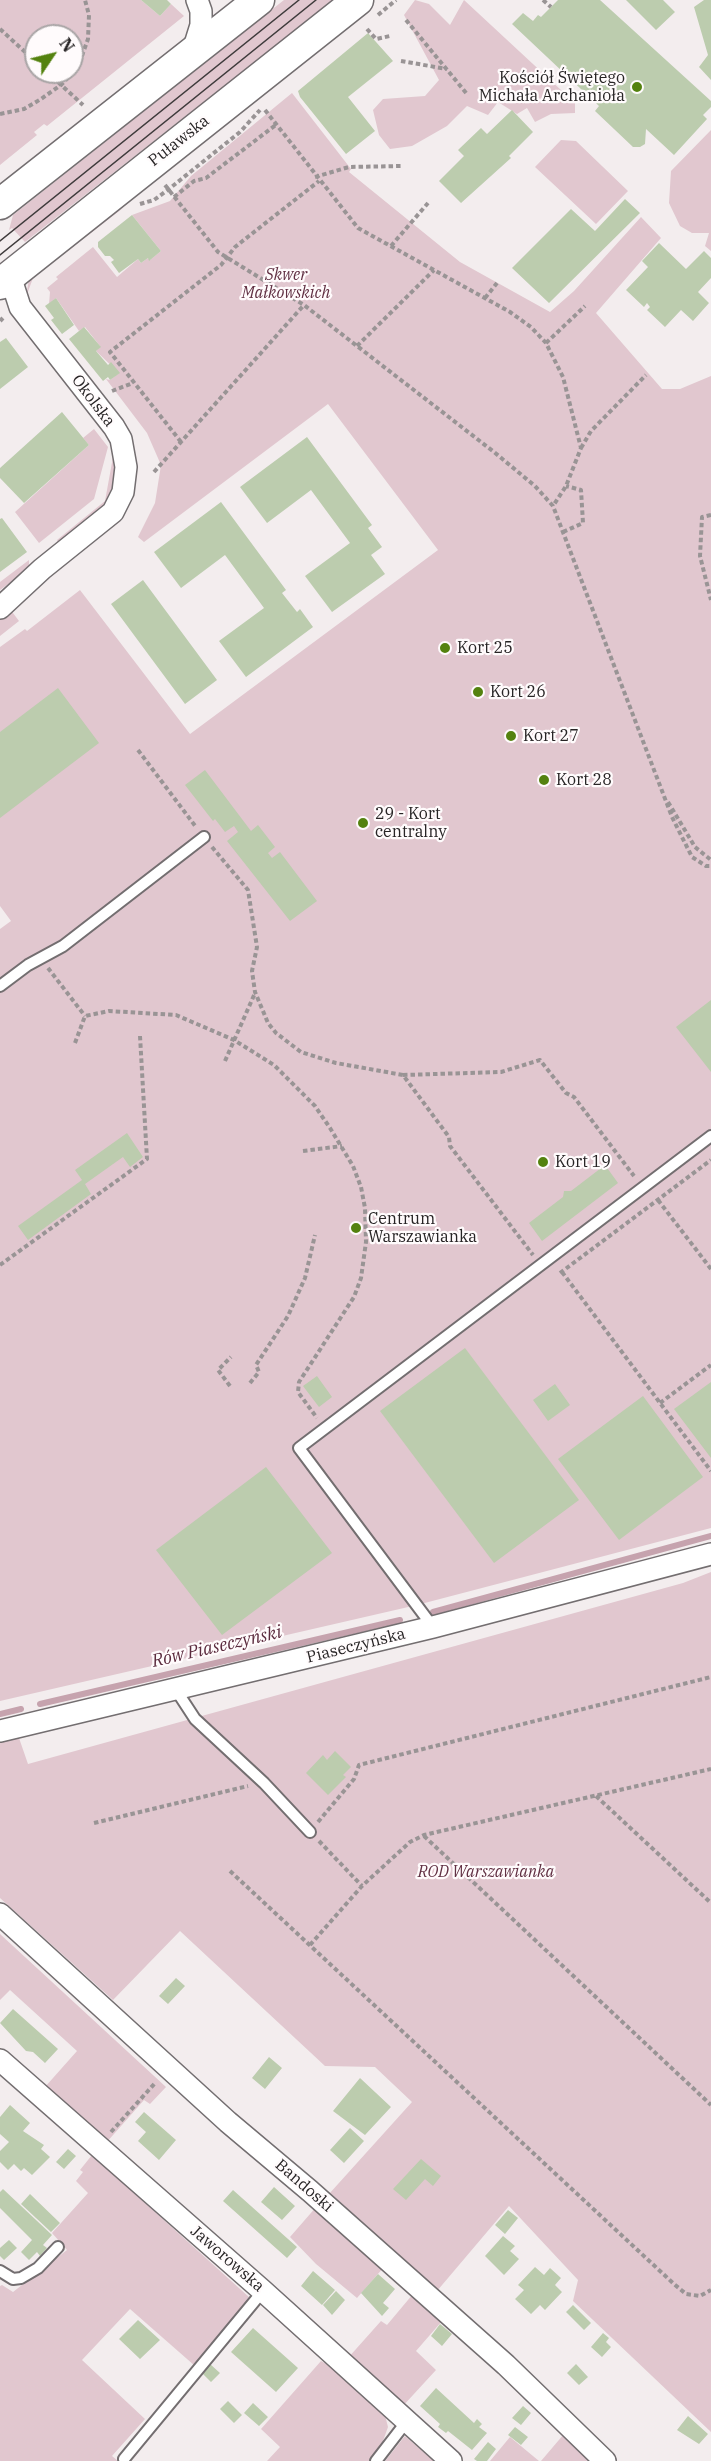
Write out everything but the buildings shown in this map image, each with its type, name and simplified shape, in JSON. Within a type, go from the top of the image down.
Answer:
[{"type":"main road","points":[[0,204],[259,0]]},
{"type":"main road","name":"Puławska","points":[[3,274],[358,0]]},
{"type":"street","points":[[192,55],[201,25],[201,11],[196,0]]},
{"type":"street","name":"Okolska","points":[[0,608],[42,569],[92,532],[113,512],[123,492],[126,467],[120,440],[114,427],[20,307],[3,274]]},
{"type":"street","name":"Piaseczyńska","points":[[0,1731],[433,1627],[711,1554]]},
{"type":"street","name":"Bandoski","points":[[0,1914],[169,2068],[506,2366],[605,2461]]},
{"type":"street","name":"Jaworowska","points":[[0,2060],[263,2291],[451,2461]]},
{"type":"lane","points":[[0,986],[40,958],[63,946],[204,837]]},
{"type":"lane","points":[[433,1627],[298,1448],[711,1136]]},
{"type":"lane","points":[[180,1688],[180,1696],[195,1719],[264,1783],[310,1832]]},
{"type":"lane","points":[[0,2271],[13,2279],[21,2278],[38,2268],[58,2247]]},
{"type":"lane","points":[[124,2459],[263,2291]]},
{"type":"lane","points":[[376,2461],[407,2421]]},
{"type":"path","points":[[0,114],[24,109],[61,85],[78,66],[88,39],[88,15],[85,0]]},
{"type":"path","points":[[359,29],[396,0]]},
{"type":"path","points":[[543,0],[551,7]]},
{"type":"path","points":[[406,20],[467,94]]},
{"type":"path","points":[[0,29],[24,51]]},
{"type":"path","points":[[367,29],[376,39],[390,36]]},
{"type":"path","points":[[401,62],[447,69]]},
{"type":"path","points":[[61,85],[83,105]]},
{"type":"path","points":[[169,189],[240,132],[264,104]]},
{"type":"path","points":[[266,110],[315,177],[358,228],[485,298],[531,327],[546,342],[563,377],[581,448]]},
{"type":"path","points":[[174,197],[194,181],[206,178],[277,124]]},
{"type":"path","points":[[315,177],[349,167],[401,166]]},
{"type":"path","points":[[181,442],[110,352],[221,265],[235,247],[319,181]]},
{"type":"path","points":[[165,184],[218,252],[304,305],[494,452],[535,486],[553,506],[666,800],[692,856],[706,866],[711,866]]},
{"type":"path","points":[[391,246],[428,203]]},
{"type":"path","points":[[357,346],[434,270]]},
{"type":"path","points":[[485,298],[497,283]]},
{"type":"path","points":[[154,472],[304,305]]},
{"type":"path","points":[[546,342],[585,306]]},
{"type":"path","points":[[553,506],[566,486],[581,448],[591,431],[646,375]]},
{"type":"path","points":[[112,391],[133,383]]},
{"type":"path","points":[[563,532],[583,523],[581,490],[566,486]]},
{"type":"path","points":[[711,515],[702,517],[700,556],[711,600]]},
{"type":"path","points":[[138,750],[173,797]]},
{"type":"path","points":[[666,800],[695,847],[711,860]]},
{"type":"path","points":[[234,871],[248,890],[257,947],[252,971],[255,992],[268,1023],[283,1040],[301,1052],[336,1063],[403,1075],[501,1072],[540,1060],[566,1093],[574,1097],[643,1188]]},
{"type":"path","points":[[40,958],[85,1016]]},
{"type":"path","points":[[225,1061],[255,992]]},
{"type":"path","points":[[85,1016],[109,1011],[176,1015],[234,1040],[274,1065],[294,1083],[315,1106],[342,1146],[361,1186],[365,1208],[366,1242],[361,1278],[354,1297],[299,1382],[298,1392],[325,1428]]},
{"type":"path","points":[[75,1042],[85,1016]]},
{"type":"path","points":[[0,1265],[147,1159],[140,1036]]},
{"type":"path","points":[[403,1075],[449,1137],[450,1146],[540,1265]]},
{"type":"path","points":[[303,1151],[342,1146]]},
{"type":"path","points":[[711,1160],[657,1198],[560,1273],[711,1471]]},
{"type":"path","points":[[657,1198],[711,1269]]},
{"type":"path","points":[[250,1383],[259,1372],[256,1365],[288,1316],[305,1278],[315,1235]]},
{"type":"path","points":[[230,1386],[218,1370],[231,1357]]},
{"type":"path","points":[[660,1403],[711,1365]]},
{"type":"path","points":[[362,1886],[310,1832],[354,1779],[359,1766],[711,1677]]},
{"type":"path","points":[[310,1945],[362,1886],[410,1842],[424,1835],[711,1769]]},
{"type":"path","points":[[94,1823],[264,1783]]},
{"type":"path","points":[[596,1796],[711,1902]]},
{"type":"path","points":[[424,1835],[711,2105]]},
{"type":"path","points":[[230,1871],[674,2284],[687,2294],[700,2296],[711,2290]]},
{"type":"path","points":[[99,2147],[169,2068]]},
{"type":"green space","points":[[0,0],[141,0],[160,16],[171,4],[184,16],[47,126],[44,124],[34,132],[37,135],[0,165]]},
{"type":"green space","points":[[284,0],[334,0],[25,242],[12,228],[9,230],[13,215]]},
{"type":"green space","points":[[415,0],[429,4],[450,25],[464,0],[575,103],[575,113],[551,114],[535,122],[527,108],[517,114],[498,102],[488,115],[467,106],[447,126],[412,146],[390,149],[379,135],[373,110],[383,99],[425,96],[439,80],[404,15]]},
{"type":"green space","name":"Centrum Warszawianka","points":[[292,93],[351,169],[349,172],[460,262],[550,312],[574,291],[641,217],[661,238],[596,313],[662,389],[680,389],[711,376],[711,1528],[417,1605],[0,1701],[0,929],[11,921],[0,906],[0,647],[25,629],[27,631],[80,590],[190,734],[438,550],[328,404],[144,542],[138,537],[155,503],[161,465],[147,433],[106,379],[110,380],[119,373],[96,351],[100,346],[85,327],[79,331],[56,298],[49,304],[50,292],[47,288],[58,279],[56,277],[93,247],[117,277],[138,259],[141,263],[148,258],[150,260],[161,251],[132,215],[170,201],[191,176]]},
{"type":"green space","points":[[711,130],[711,251],[705,246],[709,233],[692,233],[680,226],[669,203],[671,171]]},
{"type":"green space","points":[[561,140],[576,141],[628,191],[596,224],[535,167]]},
{"type":"green space","points":[[123,208],[33,278],[26,297],[29,279],[105,218]]},
{"type":"green space","points":[[94,429],[108,447],[94,499],[39,543],[15,512],[89,445],[83,438]]},
{"type":"green space","points":[[113,457],[116,457],[116,480],[110,503],[60,546],[57,540],[105,501]]},
{"type":"green space","points":[[29,560],[29,569],[0,590],[0,582]]},
{"type":"green space","points":[[10,609],[19,621],[0,636],[0,617]]},
{"type":"green space","name":"ROD Warszawianka","points":[[711,1572],[711,2432],[573,2301],[578,2280],[509,2206],[437,2291],[329,2194],[412,2102],[375,2067],[325,2066],[180,1931],[113,2000],[0,1898],[0,1742],[19,1738],[28,1764],[683,1583]]},
{"type":"green space","points":[[0,1934],[166,2087],[150,2104],[144,2100],[106,2143],[45,2087],[77,2051],[10,1990],[0,2000]]},
{"type":"green space","points":[[92,2155],[250,2298],[195,2366],[130,2309],[82,2360],[145,2419],[112,2456],[118,2461],[0,2461],[0,2286],[13,2292],[67,2250],[52,2233],[88,2193],[76,2181],[83,2172],[80,2170]]},
{"type":"green space","points":[[317,2206],[384,2267],[357,2298],[316,2264],[290,2237]]},
{"type":"green space","points":[[413,2294],[442,2321],[416,2351],[436,2370],[402,2407],[348,2358],[381,2321],[387,2325]]},
{"type":"green space","points":[[321,2361],[337,2370],[385,2415],[388,2427],[383,2441],[369,2461],[267,2461],[280,2447],[261,2429]]},
{"type":"green space","points":[[564,2434],[591,2461],[541,2461]]},
{"type":"green space","points":[[405,2436],[421,2450],[434,2461],[385,2461]]},
{"type":"green space","points":[[510,2437],[539,2461],[490,2461]]},
{"type":"waterway","name":"Rów Piaseczyński","points":[[433,1612],[711,1536]]},
{"type":"waterway","name":"Rów Piaseczyński","points":[[40,1704],[400,1620]]},
{"type":"waterway","name":"Rów Piaseczyński","points":[[0,1714],[21,1709]]},
{"type":"tram line","points":[[0,241],[299,0]]},
{"type":"tram line","points":[[0,255],[316,0]]},
{"type":"place","name":"Kościół Świętego Michała Archanioła","points":[[637,87]]},
{"type":"place","name":"Kort 25","points":[[445,648]]},
{"type":"place","name":"Kort 26","points":[[478,692]]},
{"type":"place","name":"Kort 27","points":[[511,736]]},
{"type":"place","name":"Kort 28","points":[[544,780]]},
{"type":"place","name":"29 - Kort centralny","points":[[363,823]]},
{"type":"place","name":"Kort 19","points":[[543,1162]]},
{"type":"place","name":"Centrum Warszawianka","points":[[356,1228]]},
{"type":"park label","name":"Skwer Małkowskich","points":[[286,284]]}]
